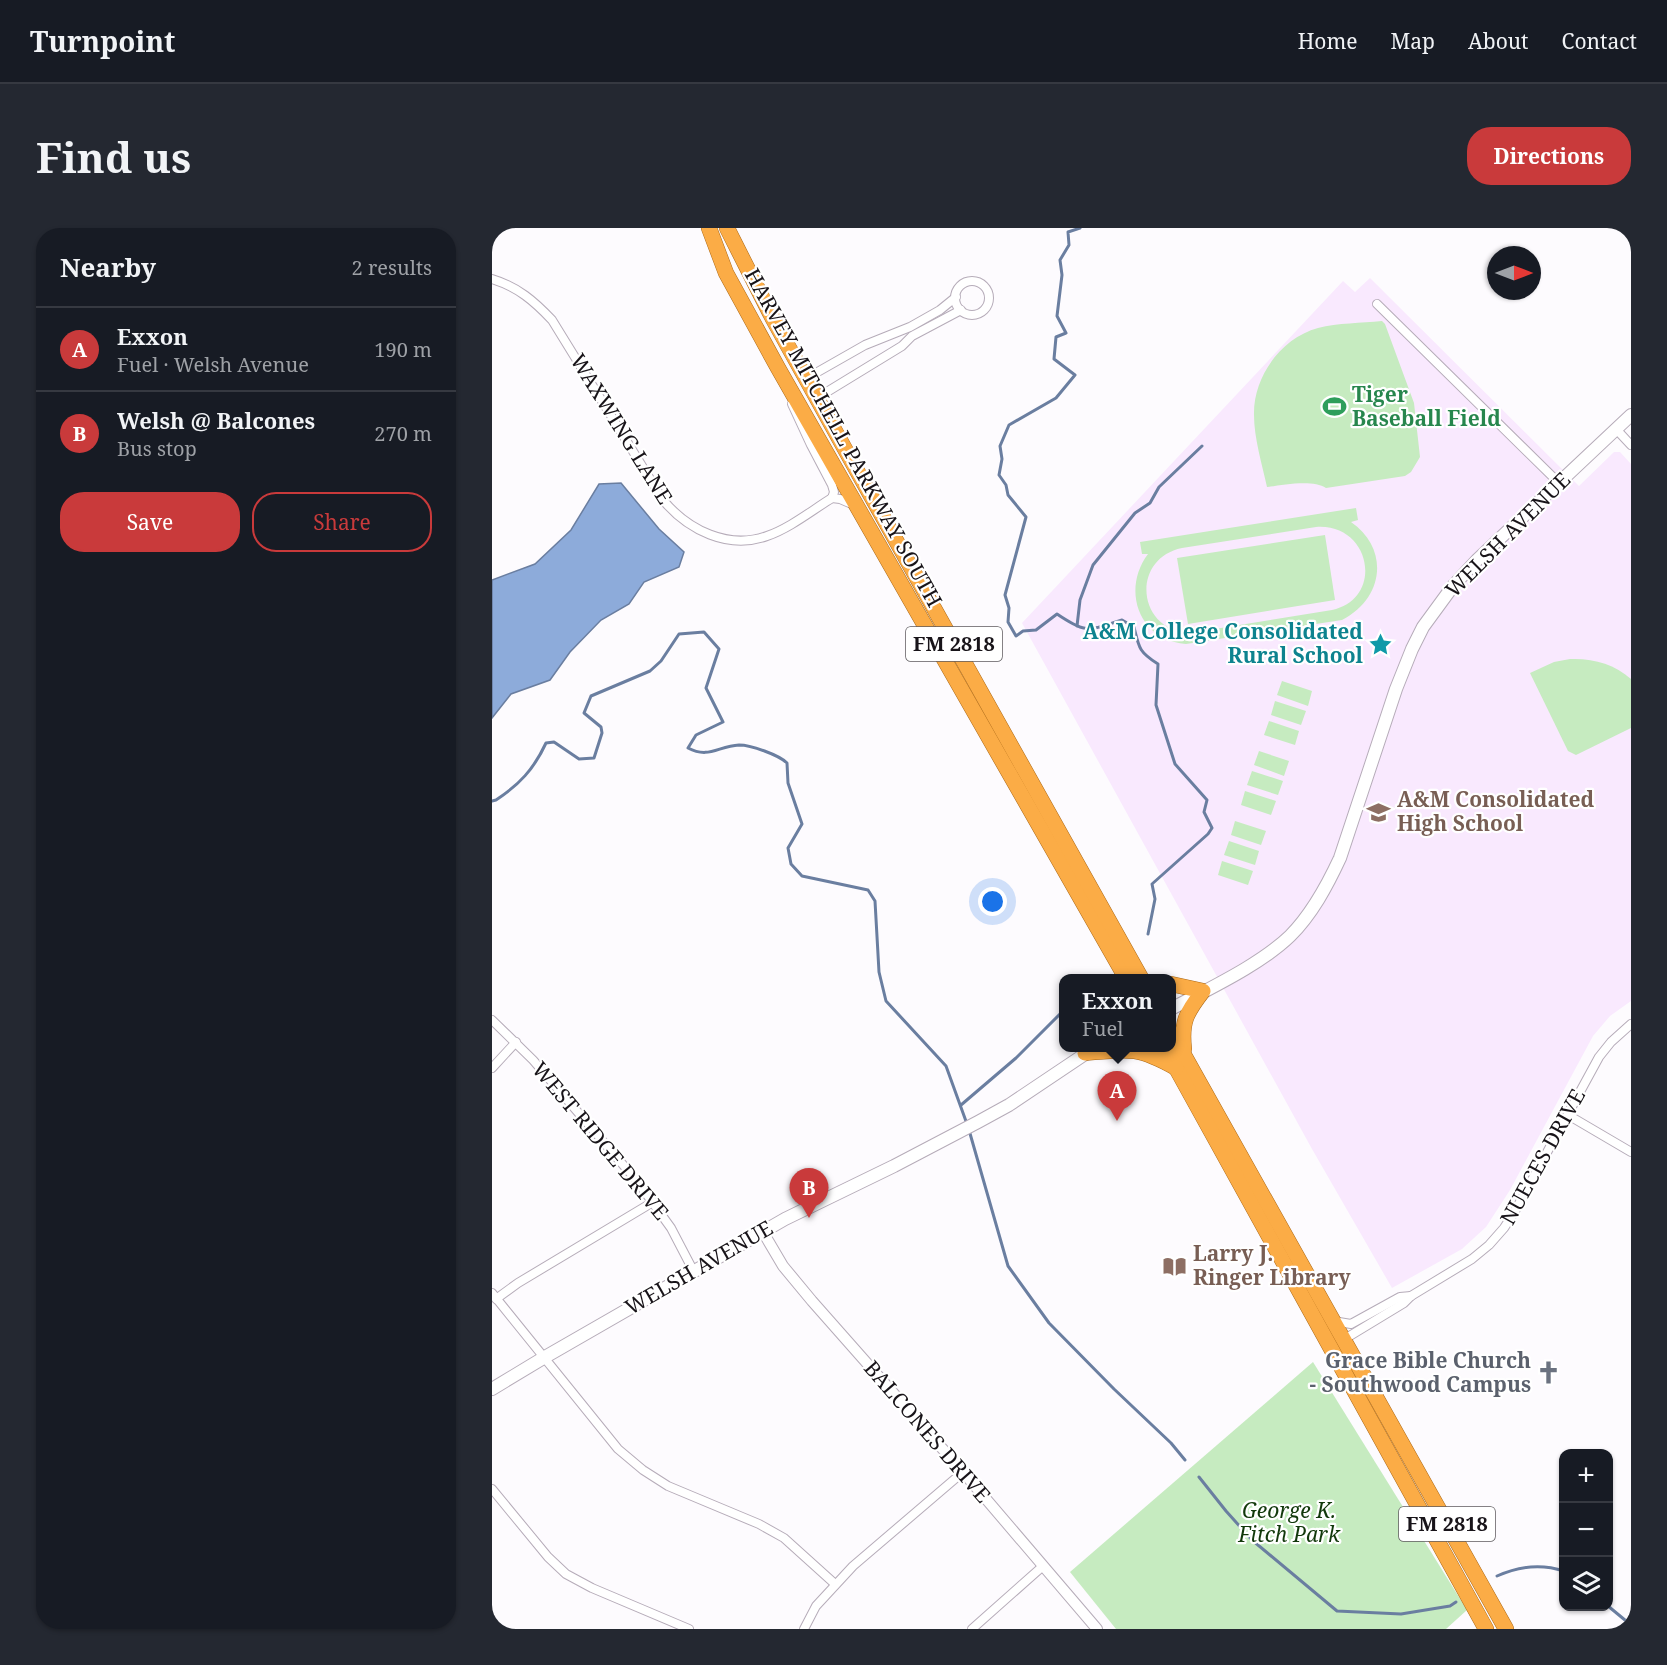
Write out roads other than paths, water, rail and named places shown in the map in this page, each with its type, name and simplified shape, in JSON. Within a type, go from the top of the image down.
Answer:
[{"type":"highway","name":"HARVEY MITCHELL PARKWAY SOUTH","points":[[707,228],[726,273],[778,368],[1124,971]]},
{"type":"highway","name":"HARVEY MITCHELL PARKWAY SOUTH","points":[[727,228],[1124,971]]},
{"type":"highway","points":[[1140,1052],[1180,1062],[1183,1025],[1188,1011],[1203,991],[1176,985]]},
{"type":"highway","name":"FM 2818","points":[[1176,1049],[1180,1062],[1327,1326],[1486,1629]]},
{"type":"highway","name":"FM 2818","points":[[1170,1052],[1180,1062]]},
{"type":"highway","points":[[1327,1326],[1334,1338],[1342,1340]]},
{"type":"highway","name":"FM 2818","points":[[1342,1340],[1506,1629]]},
{"type":"main road","name":"WELSH AVENUE","points":[[1176,1006],[1256,961],[1284,941],[1314,906],[1340,858],[1396,689],[1423,627],[1453,586],[1478,559],[1631,415]]},
{"type":"main road","name":"WELSH AVENUE","points":[[492,1389],[785,1219],[962,1131],[1009,1105],[1086,1052]]},
{"type":"street","name":"WAXWING LANE","points":[[492,279],[516,288],[536,303],[552,320],[663,500],[686,523],[709,535],[729,540],[751,540],[780,531],[832,498]]},
{"type":"street","points":[[807,378],[865,345],[910,327],[940,310],[956,297],[961,286],[970,282],[980,283],[987,290],[989,300],[985,309],[972,315],[961,310],[956,297]]},
{"type":"street","points":[[1377,304],[1559,483]]},
{"type":"street","points":[[817,398],[902,346],[912,336],[961,310]]},
{"type":"street","points":[[778,368],[796,416],[832,485],[834,492],[832,498],[857,507]]},
{"type":"street","points":[[1616,429],[1631,445]]},
{"type":"street","name":"WEST RIDGE DRIVE","points":[[492,1020],[516,1042],[653,1202],[671,1228],[694,1272]]},
{"type":"street","name":"NUECES DRIVE","points":[[1342,1340],[1404,1304],[1411,1296],[1472,1260],[1497,1236],[1515,1211],[1599,1057],[1611,1042],[1631,1024]]},
{"type":"street","points":[[492,1068],[516,1042]]},
{"type":"street","points":[[1568,1115],[1631,1152]]},
{"type":"street","points":[[653,1202],[494,1296],[618,1449],[643,1470],[668,1486],[759,1524],[784,1538],[835,1584]]},
{"type":"street","name":"BALCONES DRIVE","points":[[763,1232],[783,1266],[1097,1629]]},
{"type":"street","name":"NUECES DRIVE","points":[[1327,1326],[1351,1324],[1400,1297],[1411,1296]]},
{"type":"street","points":[[804,1629],[816,1606],[853,1566],[963,1472]]},
{"type":"street","points":[[492,1489],[548,1557],[566,1574],[592,1588],[689,1629]]},
{"type":"street","points":[[972,1629],[1043,1566]]},
{"type":"water","points":[[621,483],[659,529],[684,552],[679,567],[644,582],[629,604],[601,620],[570,652],[550,680],[511,694],[492,718],[492,580],[535,564],[571,530],[599,484]]},
{"type":"waterway","points":[[1080,228],[1068,232],[1069,245],[1060,260],[1062,275],[1057,316],[1066,333],[1056,337],[1054,359],[1075,375],[1056,398],[1009,425],[1000,446],[1002,459],[999,475],[1006,485],[1008,495],[1026,517],[1005,595],[1009,608],[1008,622],[1016,636],[1023,631],[1036,630],[1057,614],[1075,625],[1088,629],[1122,620],[1134,627],[1141,649],[1158,664],[1156,705],[1175,764],[1207,800],[1204,812],[1212,828],[1152,884],[1155,899],[1148,934]]},
{"type":"waterway","points":[[1077,626],[1080,600],[1093,565],[1135,513],[1150,503],[1159,487],[1202,446]]},
{"type":"waterway","points":[[492,801],[525,776],[546,743],[554,742],[579,759],[594,758],[602,733],[601,727],[584,713],[591,696],[650,671],[661,661],[679,634],[704,632],[719,649],[706,688],[723,722],[696,735],[688,748],[708,752],[744,745],[771,754],[787,763],[788,783],[802,824],[788,848],[791,864],[802,876],[868,890],[875,901],[879,972],[886,1001],[946,1066],[967,1124]]},
{"type":"waterway","points":[[961,1105],[1016,1058],[1059,1015]]},
{"type":"waterway","points":[[969,1130],[1008,1266],[1049,1323],[1171,1443],[1185,1460]]},
{"type":"waterway","points":[[1199,1477],[1252,1540],[1337,1611],[1401,1614],[1450,1606],[1456,1602]]},
{"type":"waterway","points":[[1497,1576],[1530,1567],[1559,1570]]},
{"type":"waterway","points":[[1613,1610],[1631,1625]]},
{"type":"place","name":"Tiger Baseball Field","points":[[1334,407]]},
{"type":"place","name":"A&M College Consolidated Rural School","points":[[1381,644]]},
{"type":"place","name":"A&M Consolidated High School","points":[[1379,812]]},
{"type":"place","name":"Exxon","points":[[1117,1121]]},
{"type":"place","name":"Welsh @ Balcones","points":[[809,1218]]},
{"type":"place","name":"Larry J. Ringer Library","points":[[1175,1266]]},
{"type":"place","name":"Grace Bible Church - Southwood Campus","points":[[1549,1373]]},
{"type":"park label","name":"George K. Fitch Park","points":[[1289,1523]]}]
